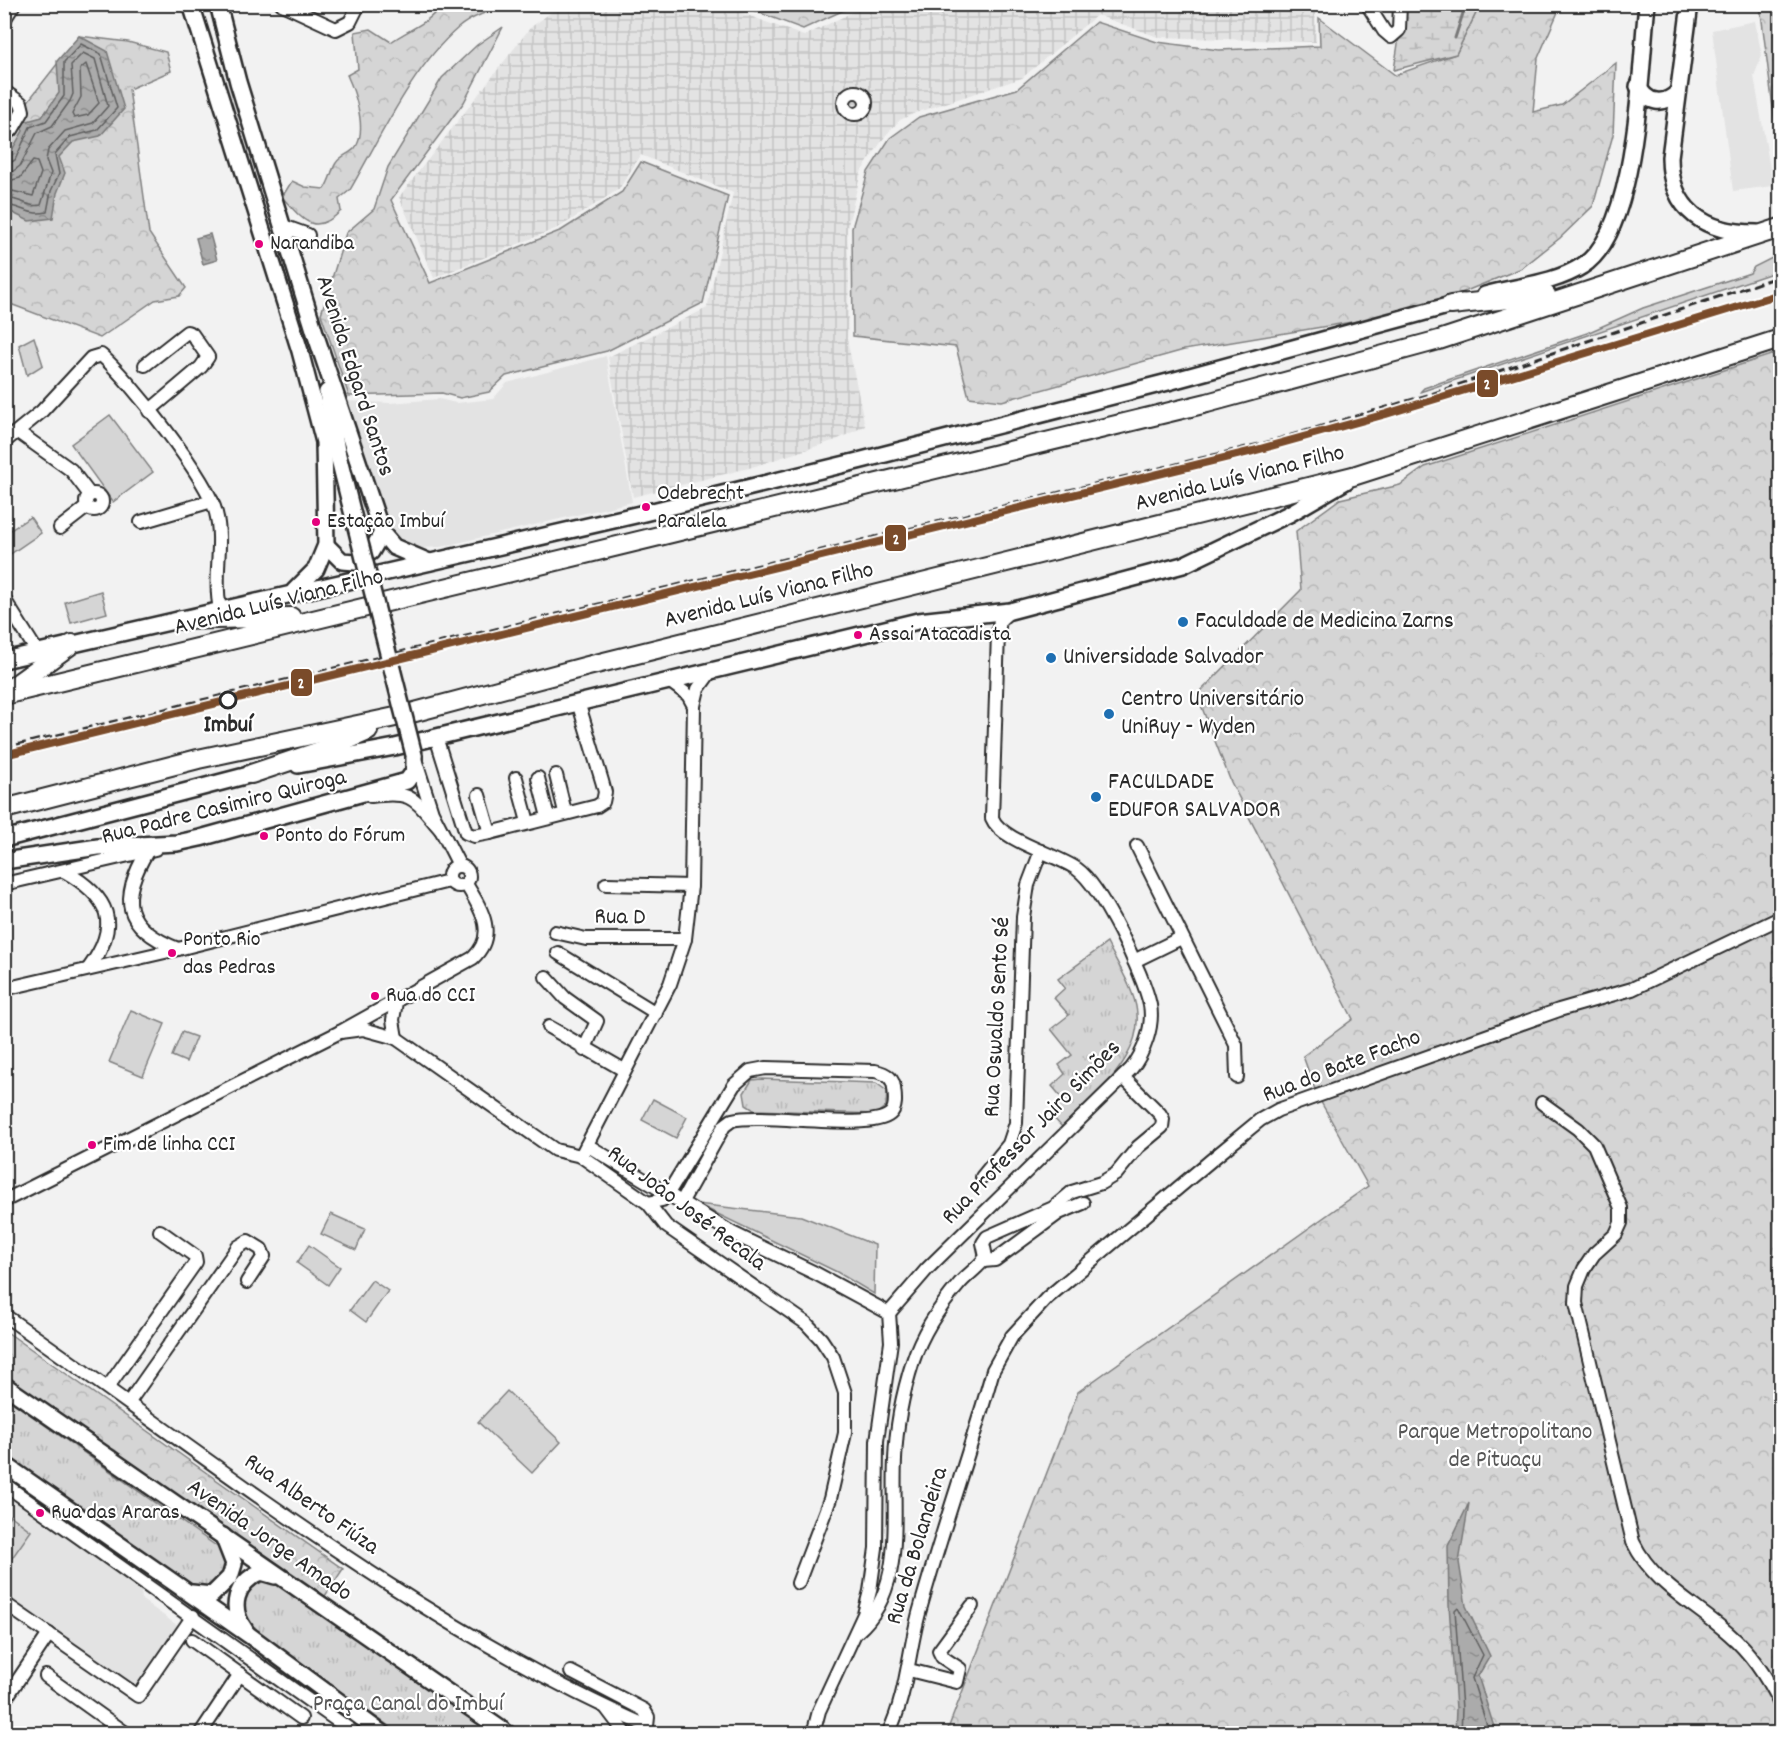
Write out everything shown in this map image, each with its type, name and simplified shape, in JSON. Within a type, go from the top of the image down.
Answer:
[{"type":"highway","name":"Avenida Luís Viana Filho","points":[[4,693],[1207,403],[1439,340],[1589,289],[1773,231]]},
{"type":"highway","points":[[1451,305],[1589,289]]},
{"type":"highway","name":"Avenida Luís Viana Filho","points":[[4,808],[198,759],[400,716],[588,666],[1353,476],[1780,339]]},
{"type":"highway","points":[[181,620],[317,618]]},
{"type":"highway","points":[[4,693],[72,644]]},
{"type":"highway","points":[[251,774],[329,748],[400,716]]},
{"type":"main road","name":"Avenida Edgard Santos","points":[[191,4],[320,417],[326,459],[326,545],[316,569],[288,594]]},
{"type":"main road","name":"Avenida Edgard Santos","points":[[218,4],[238,82],[316,336],[382,534]]},
{"type":"main road","name":"Avenida Luís Viana Filho","points":[[4,660],[858,461],[1561,276],[1584,265],[1594,257],[1611,232],[1620,208],[1629,163],[1647,4]]},
{"type":"main road","points":[[1690,4],[1670,168],[1675,191],[1690,213],[1713,227],[1739,233],[1773,231]]},
{"type":"main road","points":[[1638,86],[1647,98],[1659,102],[1668,100],[1678,92]]},
{"type":"main road","points":[[316,336],[338,451],[415,759],[407,781],[344,800]]},
{"type":"main road","name":"Avenida Luís Viana Filho","points":[[4,839],[251,774],[436,737],[918,621],[1010,611],[1196,561],[1290,514],[1353,476]]},
{"type":"main road","points":[[326,545],[342,561],[356,562],[371,552],[382,534],[394,547],[429,562]]},
{"type":"main road","name":"Rua Padre Casimiro Quiroga","points":[[177,843],[344,800]]},
{"type":"main road","points":[[4,861],[98,847],[177,843]]},
{"type":"main road","name":"Avenida Jorge Amado","points":[[4,1385],[508,1734]]},
{"type":"main road","points":[[4,1464],[249,1635],[383,1734]]},
{"type":"main road","points":[[186,1591],[212,1595],[230,1577],[234,1564],[223,1535]]},
{"type":"main road","points":[[249,1635],[236,1618],[235,1609],[248,1580],[267,1571],[291,1584]]},
{"type":"street","points":[[4,20],[14,4]]},
{"type":"street","points":[[282,4],[330,28],[346,26],[358,4]]},
{"type":"street","points":[[1367,4],[1384,32],[1391,37],[1398,30],[1400,4]]},
{"type":"street","points":[[4,91],[21,103],[24,111],[12,130],[4,132]]},
{"type":"street","points":[[283,226],[308,235]]},
{"type":"street","points":[[145,365],[187,332],[192,334],[208,357],[201,367],[149,411]]},
{"type":"street","points":[[4,442],[41,412],[91,357],[97,354],[105,358],[187,460],[212,501],[219,533],[220,609]]},
{"type":"street","points":[[18,432],[71,470],[88,501],[60,528]]},
{"type":"street","points":[[141,522],[212,501]]},
{"type":"street","points":[[4,599],[38,653]]},
{"type":"street","name":"Rua Professor Jairo Simões","points":[[889,1312],[927,1269],[1123,1077],[1140,1054],[1150,1025],[1150,1006],[1134,961],[1097,891],[1088,879],[1077,869],[1001,830],[992,818],[998,633],[1000,620],[1010,611]]},
{"type":"street","points":[[981,614],[998,633]]},
{"type":"street","points":[[711,670],[698,689],[694,706],[691,886],[685,939],[679,960],[656,1013],[624,1070],[584,1150],[750,1243],[815,1273],[889,1312],[890,1354],[877,1441],[876,1548],[867,1603],[857,1632],[844,1654],[819,1711],[813,1734]]},
{"type":"street","points":[[669,681],[688,695],[694,706]]},
{"type":"street","points":[[436,737],[466,833],[474,836],[490,833],[565,812],[597,806],[604,798],[597,760],[578,702]]},
{"type":"street","name":"Rua Padre Casimiro Quiroga","points":[[415,759],[456,866],[469,872],[459,884]]},
{"type":"street","points":[[556,775],[565,812]]},
{"type":"street","points":[[516,778],[528,822]]},
{"type":"street","points":[[538,778],[548,817]]},
{"type":"street","name":"Rua Padre Casimiro Quiroga","points":[[344,800],[402,793],[418,803],[441,830]]},
{"type":"street","points":[[479,795],[490,833]]},
{"type":"street","name":"Rua Padre Casimiro Quiroga","points":[[4,884],[177,843]]},
{"type":"street","points":[[1137,846],[1236,1044],[1237,1077]]},
{"type":"street","points":[[148,850],[130,883],[129,904],[133,915],[149,933],[178,949]]},
{"type":"street","name":"Rua Oswaldo Sento Sé","points":[[981,1177],[1010,1144],[1016,1123],[1023,917],[1028,885],[1041,851]]},
{"type":"street","points":[[4,1201],[340,1032],[466,963],[482,948],[486,926],[484,916],[473,895],[448,873],[456,866]]},
{"type":"street","points":[[64,870],[90,888],[107,913],[109,923],[106,940],[89,968]]},
{"type":"street","points":[[4,989],[459,884]]},
{"type":"street","points":[[606,884],[691,886]]},
{"type":"street","name":"Rua do Bate Facho","points":[[993,1370],[1012,1336],[1047,1298],[1267,1116],[1292,1104],[1559,1010],[1632,989],[1780,918]]},
{"type":"street","name":"Rua D","points":[[555,932],[596,939],[685,939]]},
{"type":"street","points":[[1134,961],[1181,938]]},
{"type":"street","points":[[558,953],[656,1013]]},
{"type":"street","points":[[546,977],[566,998],[597,1021],[584,1050]]},
{"type":"street","points":[[396,1002],[393,1020],[396,1038]]},
{"type":"street","points":[[549,1027],[584,1050],[624,1070]]},
{"type":"street","name":"Rua João José Recala","points":[[340,1032],[363,1029],[396,1038],[555,1150],[584,1150],[648,1203],[666,1226],[806,1323],[821,1339],[841,1375],[847,1413],[841,1457],[827,1509],[798,1583]]},
{"type":"street","points":[[648,1203],[662,1200],[696,1162],[724,1126],[732,1120],[859,1121],[884,1118],[893,1111],[895,1105],[894,1083],[887,1075],[875,1071],[766,1068],[750,1071],[734,1085],[696,1162],[681,1203]]},
{"type":"street","points":[[857,1632],[869,1621],[880,1605],[891,1566],[896,1531],[896,1442],[909,1375],[920,1343],[961,1282],[983,1261],[986,1254],[983,1243],[987,1237],[1053,1208],[1072,1192],[1101,1183],[1116,1174],[1138,1147],[1162,1127],[1160,1113],[1123,1077]]},
{"type":"street","points":[[1542,1103],[1578,1129],[1594,1144],[1621,1208],[1621,1222],[1616,1234],[1594,1254],[1584,1269],[1577,1286],[1576,1303],[1634,1542],[1644,1561],[1664,1585],[1727,1632],[1748,1653],[1780,1704]]},
{"type":"street","points":[[983,1261],[995,1260],[1059,1213],[1083,1203]]},
{"type":"street","points":[[108,1387],[196,1262],[195,1256],[160,1231]]},
{"type":"street","points":[[129,1402],[238,1247],[248,1241],[258,1246],[264,1256],[247,1282]]},
{"type":"street","name":"Rua Alberto Fiúza","points":[[4,1315],[285,1514],[426,1608],[645,1730],[648,1717],[644,1710],[571,1672]]},
{"type":"street","name":"Rua da Bolandeira","points":[[888,1734],[904,1697],[909,1670],[909,1653],[921,1606],[993,1370]]},
{"type":"street","points":[[877,1441],[896,1442]]},
{"type":"street","points":[[4,1484],[193,1616],[356,1734]]},
{"type":"street","points":[[4,1603],[138,1696],[193,1616]]},
{"type":"street","points":[[909,1670],[957,1682],[960,1669],[942,1657],[939,1651],[972,1606]]},
{"type":"street","points":[[5,1698],[49,1634]]},
{"type":"street","points":[[192,1640],[302,1718]]},
{"type":"street","points":[[217,1734],[203,1729],[240,1674]]},
{"type":"street","points":[[46,1676],[127,1734]]},
{"type":"street","name":"Rua Alberto Fiúza","points":[[606,1708],[626,1734]]},
{"type":"shaded area","points":[[561,5],[720,5],[804,36],[867,5],[1315,5],[1316,42],[1158,37],[1097,15],[1022,78],[900,120],[886,135],[861,172],[847,229],[849,279],[847,339],[865,426],[836,440],[749,468],[633,497],[608,357],[707,308],[733,193],[641,155],[619,189],[560,227],[434,278],[399,197],[530,28]]},
{"type":"shaded area","points":[[1755,21],[1762,56],[1754,76],[1773,186],[1733,191],[1712,30]]},
{"type":"shaded area","points":[[606,356],[632,502],[440,547],[422,548],[409,545],[393,533],[376,502],[344,401],[390,403],[439,399],[456,403],[493,399],[507,383]]},
{"type":"shaded area","points":[[11,1498],[141,1589],[142,1600],[181,1628],[137,1692],[5,1599],[5,1507]]},
{"type":"green space","points":[[441,5],[513,5],[470,19],[441,44],[398,104],[350,190],[339,199],[341,211],[323,223],[309,222],[296,213],[282,197],[292,181],[305,187],[324,189],[336,163],[353,150],[359,141],[359,112],[347,75],[358,69],[355,32],[371,29],[391,42],[425,22]]},
{"type":"green space","points":[[739,5],[855,5],[803,29]]},
{"type":"green space","points":[[1404,5],[1480,5],[1456,54],[1394,70]]},
{"type":"green space","points":[[1480,5],[1561,5],[1538,58],[1533,112],[1562,105],[1616,63],[1613,135],[1593,206],[1560,238],[1522,268],[1449,298],[1370,319],[1184,350],[1002,401],[969,397],[956,347],[853,336],[852,228],[868,172],[890,138],[919,117],[1017,89],[1096,22],[1157,42],[1219,50],[1320,46],[1319,18],[1395,75],[1456,54]]},
{"type":"green space","points":[[1760,5],[1780,5],[1780,163]]},
{"type":"green space","points":[[503,27],[464,102],[391,200],[430,283],[562,230],[622,192],[641,162],[728,196],[703,303],[607,351],[506,376],[489,392],[460,398],[442,393],[349,396],[321,314],[346,233],[374,209],[388,167],[442,78],[477,45]]},
{"type":"green space","points":[[79,36],[128,42],[166,52],[171,71],[129,89],[149,233],[186,288],[179,296],[155,300],[100,338],[5,302],[4,132]]},
{"type":"green space","points":[[1780,254],[1780,266],[1774,268],[1775,272],[1420,392],[1424,388],[1587,333],[1643,308],[1750,273],[1754,267]]},
{"type":"green space","points":[[34,337],[43,365],[27,375],[19,345]]},
{"type":"green space","name":"Parque Metropolitano de Pituaçu","points":[[1780,352],[1780,1733],[946,1734],[1078,1392],[1368,1186],[1317,1095],[1303,1056],[1353,1019],[1231,782],[1197,695],[1301,590],[1296,531],[1340,499],[1400,485],[1425,467]]},
{"type":"green space","points":[[110,415],[153,472],[113,502],[71,444]]},
{"type":"green space","points":[[30,517],[41,533],[6,557],[5,534]]},
{"type":"green space","points":[[101,591],[107,613],[71,623],[65,602]]},
{"type":"green space","points":[[1107,943],[1132,993],[1137,1014],[1136,1033],[1130,1051],[1119,1068],[1063,1128],[1049,1113],[1063,1099],[1052,1086],[1065,1074],[1059,1065],[1072,1055],[1051,1029],[1069,1015],[1054,998],[1065,988],[1058,979]]},
{"type":"green space","points":[[131,1010],[165,1024],[143,1076],[109,1062]]},
{"type":"green space","points":[[182,1032],[196,1037],[186,1062],[172,1056]]},
{"type":"green space","points":[[752,1080],[876,1083],[887,1091],[886,1106],[876,1114],[754,1110],[746,1105],[744,1093]]},
{"type":"green space","points":[[653,1099],[687,1117],[676,1138],[642,1120]]},
{"type":"green space","points":[[697,1204],[801,1216],[875,1245],[874,1294],[837,1272]]},
{"type":"green space","points":[[331,1214],[365,1229],[356,1250],[321,1234]]},
{"type":"green space","points":[[309,1245],[340,1267],[328,1285],[297,1263]]},
{"type":"green space","points":[[372,1280],[388,1291],[366,1322],[350,1310]]},
{"type":"green space","points":[[4,1330],[343,1569],[323,1599],[109,1457],[5,1377]]},
{"type":"green space","points":[[507,1391],[561,1442],[532,1473],[478,1422]]},
{"type":"green space","points":[[5,1397],[219,1548],[228,1561],[228,1575],[202,1593],[5,1457]]},
{"type":"green space","points":[[10,1515],[31,1531],[5,1568],[5,1523]]},
{"type":"green space","name":"Praça Canal do Imbuí","points":[[270,1575],[501,1733],[399,1733],[248,1627],[239,1603],[246,1589]]},
{"type":"water","points":[[79,36],[107,51],[124,109],[100,136],[73,142],[59,157],[65,173],[57,193],[53,218],[29,221],[9,211],[5,214],[5,162],[23,131],[20,123],[42,117],[59,93],[57,61]]},
{"type":"water","points":[[210,234],[217,260],[203,264],[196,238]]},
{"type":"water","points":[[1469,1503],[1459,1562],[1466,1606],[1490,1656],[1478,1676],[1493,1724],[1500,1733],[1455,1733],[1456,1709],[1449,1604],[1448,1546]]},
{"type":"waterway","points":[[1455,38],[1466,4]]},
{"type":"railway","points":[[4,748],[1267,442],[1431,394],[1780,276]]},
{"type":"transit line","name":"2","points":[[4,755],[1253,451],[1386,414],[1780,294]]},
{"type":"place","name":"Narandiba","points":[[259,244]]},
{"type":"place","name":"Odebrecht Paralela","points":[[646,507]]},
{"type":"place","name":"Estação Imbuí","points":[[316,522]]},
{"type":"place","name":"Faculdade de Medicina Zarns","points":[[1183,622]]},
{"type":"place","name":"Assai Atacadista","points":[[858,635]]},
{"type":"place","name":"Universidade Salvador","points":[[1051,658]]},
{"type":"place","name":"Imbuí","points":[[228,700]]},
{"type":"place","name":"Centro Universitário UniRuy - Wyden","points":[[1109,714]]},
{"type":"place","name":"FACULDADE EDUFOR SALVADOR","points":[[1096,797]]},
{"type":"place","name":"Ponto do Fórum","points":[[264,836]]},
{"type":"place","name":"Ponto Rio das Pedras","points":[[172,953]]},
{"type":"place","name":"Rua do CCI","points":[[375,996]]},
{"type":"place","name":"Fim de linha CCI","points":[[92,1145]]},
{"type":"place","name":"Rua das Araras","points":[[40,1513]]}]
